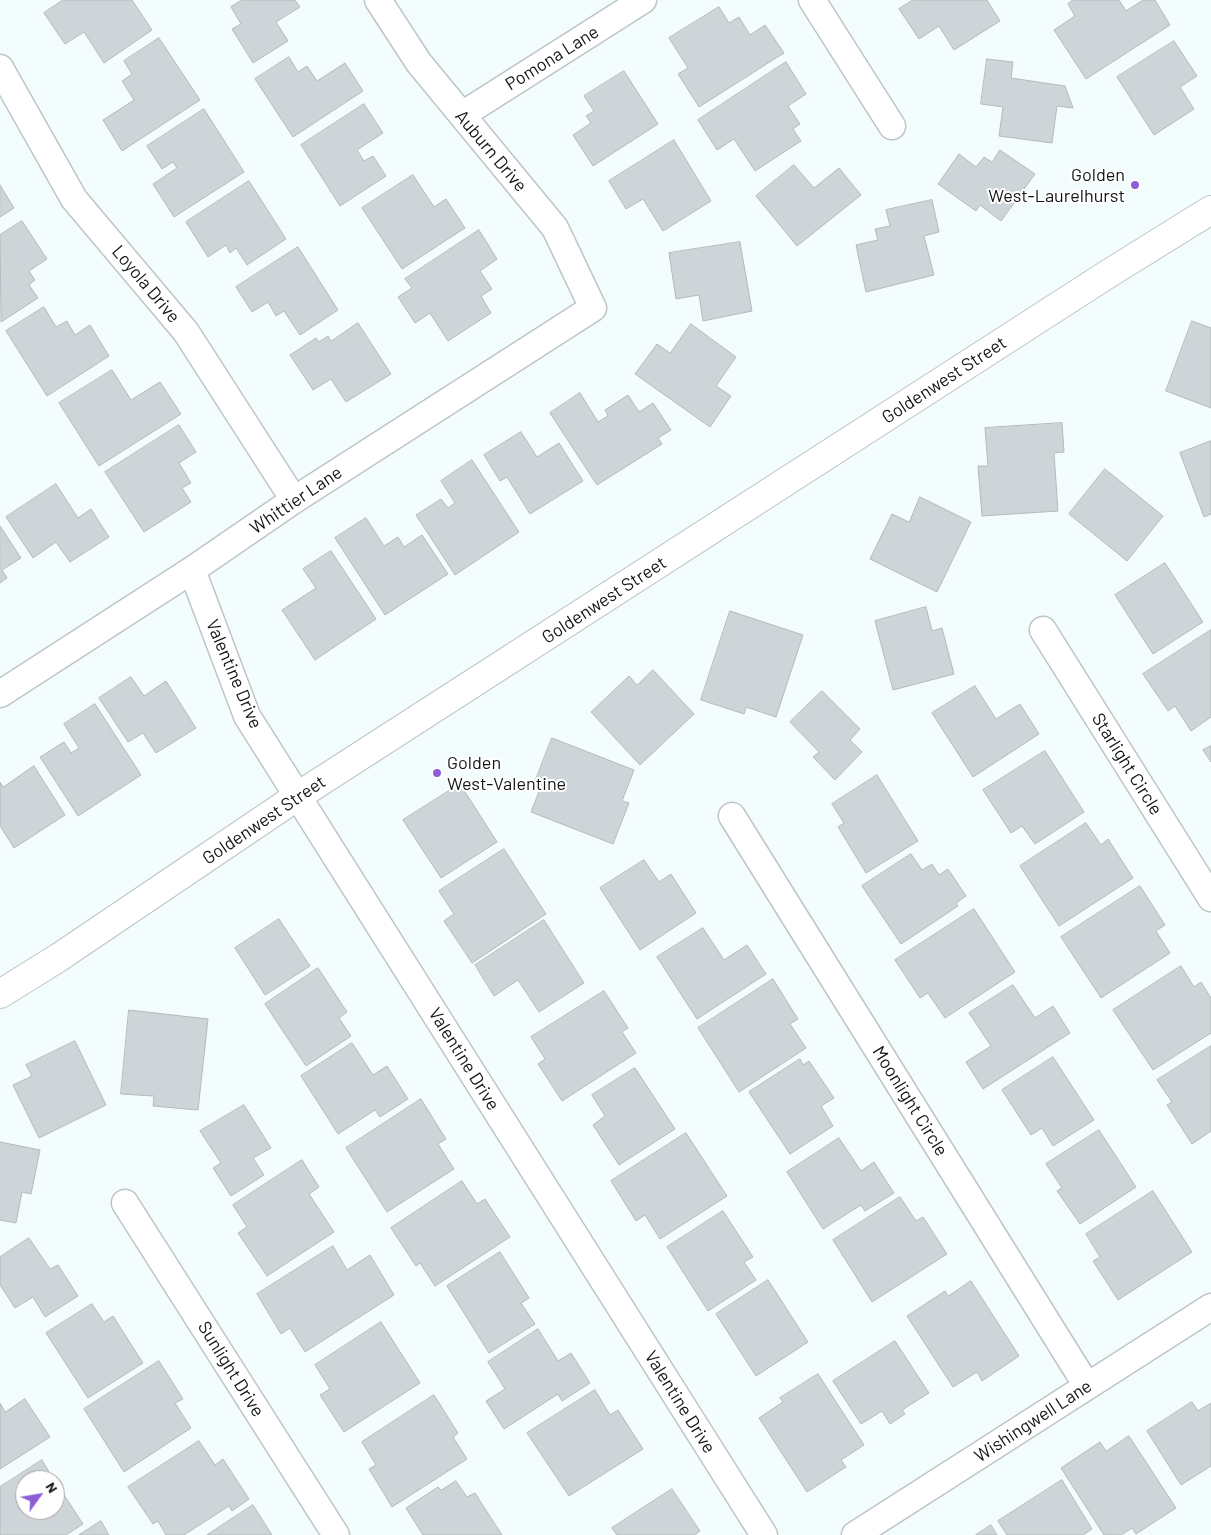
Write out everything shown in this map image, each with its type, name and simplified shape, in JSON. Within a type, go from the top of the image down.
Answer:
[{"type":"main road","name":"Goldenwest Street","points":[[0,994],[58,958],[298,796],[1211,210]]},
{"type":"street","name":"Auburn Drive","points":[[378,0],[419,63],[555,228],[593,308]]},
{"type":"street","name":"Pomona Lane","points":[[462,116],[643,0]]},
{"type":"street","points":[[812,0],[892,126]]},
{"type":"street","name":"Loyola Drive","points":[[0,68],[74,199],[186,332],[294,500]]},
{"type":"street","name":"Whittier Lane","points":[[0,694],[192,570],[294,500],[593,308]]},
{"type":"street","name":"Valentine Drive","points":[[192,570],[247,716],[764,1535]]},
{"type":"street","name":"Starlight Circle","points":[[1043,630],[1211,898]]},
{"type":"street","name":"Moonlight Circle","points":[[732,816],[1087,1386]]},
{"type":"street","name":"Sunlight Drive","points":[[125,1204],[336,1535]]},
{"type":"street","name":"Wishingwell Lane","points":[[854,1535],[1211,1307]]},
{"type":"building","points":[[63,0],[132,0],[152,30],[104,63],[84,32],[65,44],[44,13]]},
{"type":"building","points":[[242,0],[295,0],[300,7],[276,22],[288,41],[253,63],[232,29],[241,24],[231,7]]},
{"type":"building","points":[[913,0],[987,0],[1000,21],[954,50],[939,26],[919,39],[899,9]]},
{"type":"building","points":[[1073,0],[1119,0],[1126,11],[1143,0],[1155,0],[1170,25],[1086,79],[1054,30],[1075,16],[1068,4]]},
{"type":"building","points":[[719,7],[729,23],[739,17],[750,35],[765,25],[784,53],[699,107],[678,74],[688,68],[669,38]]},
{"type":"building","points":[[159,38],[200,100],[122,151],[103,120],[134,100],[122,81],[132,74],[124,61]]},
{"type":"building","points":[[1174,41],[1197,76],[1180,87],[1194,109],[1154,135],[1117,77]]},
{"type":"building","points":[[289,57],[298,72],[307,66],[317,81],[345,63],[363,91],[293,137],[255,79]]},
{"type":"building","points":[[987,59],[1013,62],[1011,78],[1065,86],[1073,108],[1057,106],[1052,143],[999,136],[1003,107],[981,104]]},
{"type":"building","points":[[786,62],[806,94],[788,106],[800,124],[793,129],[801,141],[755,171],[734,139],[717,150],[698,120]]},
{"type":"building","points":[[624,71],[658,124],[593,166],[573,135],[591,123],[586,116],[594,111],[584,96]]},
{"type":"building","points":[[364,104],[383,133],[357,150],[364,161],[373,156],[386,176],[340,206],[301,145]]},
{"type":"building","points":[[204,109],[244,172],[174,217],[153,184],[177,168],[173,162],[162,169],[147,146]]},
{"type":"building","points":[[674,140],[711,201],[663,231],[643,199],[626,209],[609,181]]},
{"type":"building","points":[[1000,150],[1035,174],[1001,221],[980,205],[976,211],[938,184],[959,154],[976,167],[984,157],[992,162]]},
{"type":"building","points":[[794,165],[814,188],[839,168],[861,195],[797,246],[756,196]]},
{"type":"building","points":[[413,175],[434,207],[446,199],[465,228],[402,269],[362,208]]},
{"type":"building","points":[[249,181],[286,239],[247,265],[236,248],[230,253],[226,245],[208,257],[186,222]]},
{"type":"building","points":[[0,185],[14,208],[0,217]]},
{"type":"building","points":[[932,200],[939,232],[924,236],[934,275],[866,292],[856,245],[878,240],[875,229],[890,226],[886,210]]},
{"type":"building","points":[[22,221],[47,259],[29,271],[35,280],[29,285],[38,298],[1,322],[0,235]]},
{"type":"building","points":[[479,230],[497,259],[480,271],[492,289],[481,296],[491,313],[448,341],[430,313],[415,323],[398,297],[412,288],[405,279]]},
{"type":"building","points":[[740,242],[752,311],[703,321],[699,295],[676,299],[669,253]]},
{"type":"building","points":[[298,247],[338,310],[300,335],[284,311],[276,316],[268,302],[252,312],[236,287]]},
{"type":"building","points":[[44,307],[56,327],[67,321],[75,335],[90,325],[109,356],[47,396],[6,331]]},
{"type":"building","points":[[1192,321],[1211,328],[1211,408],[1166,391]]},
{"type":"building","points":[[358,323],[391,374],[346,402],[331,379],[313,390],[290,355],[316,338],[319,342],[328,336],[331,341]]},
{"type":"building","points":[[691,324],[736,357],[716,386],[731,396],[710,427],[635,374],[657,344],[670,353]]},
{"type":"building","points":[[112,370],[131,400],[160,382],[181,414],[99,466],[59,403]]},
{"type":"building","points":[[580,393],[598,422],[608,416],[605,410],[628,395],[639,412],[653,403],[671,430],[658,438],[662,444],[597,485],[550,413]]},
{"type":"building","points":[[1062,423],[1064,452],[1054,453],[1058,511],[982,516],[978,466],[988,466],[985,428]]},
{"type":"building","points":[[179,425],[196,452],[179,463],[191,483],[182,488],[191,502],[144,532],[105,472]]},
{"type":"building","points":[[521,432],[537,457],[559,443],[583,481],[530,514],[507,477],[500,481],[484,455]]},
{"type":"building","points":[[1211,441],[1211,514],[1204,517],[1180,453]]},
{"type":"building","points":[[472,460],[519,532],[455,575],[416,515],[441,499],[448,508],[455,503],[441,481]]},
{"type":"building","points":[[1105,469],[1163,516],[1127,561],[1069,514]]},
{"type":"building","points":[[56,484],[78,518],[91,509],[109,537],[70,562],[56,542],[33,558],[6,517]]},
{"type":"building","points":[[920,497],[971,522],[937,592],[870,559],[892,514],[909,522]]},
{"type":"building","points":[[366,518],[384,546],[398,537],[404,547],[422,535],[448,574],[385,615],[335,538]]},
{"type":"building","points":[[0,526],[21,558],[2,570],[7,578],[0,583]]},
{"type":"building","points":[[331,551],[376,619],[315,660],[282,610],[316,588],[303,569]]},
{"type":"building","points":[[1165,563],[1203,622],[1153,654],[1115,595]]},
{"type":"building","points":[[926,607],[932,631],[942,628],[954,674],[893,690],[875,621]]},
{"type":"building","points":[[730,611],[803,635],[776,717],[746,707],[744,714],[701,700]]},
{"type":"building","points":[[1211,630],[1211,717],[1191,731],[1175,706],[1168,711],[1143,674]]},
{"type":"building","points":[[653,670],[694,714],[640,765],[591,712],[629,676],[637,685]]},
{"type":"building","points":[[131,677],[144,696],[166,681],[196,728],[156,753],[143,733],[128,742],[99,698]]},
{"type":"building","points":[[975,686],[996,719],[1020,704],[1039,734],[973,777],[932,713]]},
{"type":"building","points":[[822,691],[860,729],[850,740],[862,752],[835,780],[813,757],[819,752],[790,722]]},
{"type":"building","points":[[95,704],[141,775],[78,816],[40,757],[64,742],[71,753],[79,748],[64,724]]},
{"type":"building","points":[[552,738],[634,770],[622,801],[629,803],[613,844],[531,812],[540,789],[533,787]]},
{"type":"building","points":[[1211,746],[1211,762],[1203,750]]},
{"type":"building","points":[[1045,751],[1084,812],[1035,844],[1022,826],[1011,833],[983,790]]},
{"type":"building","points":[[34,766],[65,815],[14,848],[0,826],[0,782],[3,787]]},
{"type":"building","points":[[877,775],[918,841],[866,873],[838,827],[844,823],[832,804]]},
{"type":"building","points":[[460,784],[497,842],[441,878],[403,820]]},
{"type":"building","points":[[1086,823],[1101,845],[1108,839],[1133,878],[1059,926],[1020,866]]},
{"type":"building","points":[[504,849],[546,914],[472,963],[444,921],[454,914],[439,891]]},
{"type":"building","points":[[911,854],[922,870],[932,864],[939,875],[948,869],[966,896],[956,903],[958,906],[901,944],[862,886]]},
{"type":"building","points":[[644,860],[659,882],[671,874],[696,913],[640,950],[600,888]]},
{"type":"building","points":[[1140,886],[1165,925],[1156,931],[1170,953],[1101,998],[1061,937]]},
{"type":"building","points":[[974,909],[1015,972],[945,1018],[928,993],[920,998],[895,960]]},
{"type":"building","points":[[279,919],[310,966],[265,995],[235,948]]},
{"type":"building","points":[[544,920],[584,983],[539,1012],[518,980],[494,996],[475,965]]},
{"type":"building","points":[[703,928],[724,960],[747,945],[766,974],[697,1019],[657,957]]},
{"type":"building","points":[[1181,966],[1194,987],[1201,982],[1211,998],[1211,1033],[1153,1070],[1113,1010]]},
{"type":"building","points":[[318,968],[347,1012],[339,1018],[351,1036],[306,1066],[265,1004]]},
{"type":"building","points":[[773,979],[798,1019],[790,1024],[806,1048],[739,1092],[698,1028]]},
{"type":"building","points":[[1013,985],[1035,1018],[1053,1006],[1070,1033],[983,1089],[966,1062],[991,1046],[969,1013]]},
{"type":"building","points":[[604,991],[628,1028],[622,1032],[636,1053],[562,1101],[538,1064],[545,1059],[531,1037]]},
{"type":"building","points":[[129,1010],[208,1019],[198,1110],[153,1106],[154,1096],[121,1094]]},
{"type":"building","points":[[75,1041],[106,1105],[39,1138],[13,1085],[32,1076],[26,1065]]},
{"type":"building","points":[[352,1043],[373,1075],[387,1066],[408,1099],[380,1117],[375,1110],[338,1134],[301,1076]]},
{"type":"building","points":[[1211,1046],[1211,1131],[1192,1144],[1167,1105],[1172,1102],[1157,1080]]},
{"type":"building","points":[[1053,1057],[1094,1120],[1053,1146],[1042,1128],[1031,1135],[1002,1090]]},
{"type":"building","points":[[800,1059],[803,1065],[809,1061],[834,1098],[821,1106],[833,1126],[790,1154],[749,1092]]},
{"type":"building","points":[[635,1068],[675,1129],[619,1165],[593,1125],[605,1116],[592,1095]]},
{"type":"building","points":[[421,1099],[446,1139],[438,1144],[454,1169],[387,1212],[346,1148]]},
{"type":"building","points":[[244,1105],[271,1148],[253,1158],[264,1175],[231,1196],[213,1168],[221,1163],[200,1131]]},
{"type":"building","points":[[1099,1130],[1136,1187],[1080,1224],[1057,1191],[1062,1188],[1046,1164]]},
{"type":"building","points":[[686,1133],[727,1196],[660,1239],[645,1215],[636,1221],[611,1181]]},
{"type":"building","points":[[839,1138],[861,1171],[874,1162],[894,1193],[865,1211],[861,1205],[823,1229],[787,1172]]},
{"type":"building","points":[[0,1142],[40,1150],[31,1194],[22,1192],[16,1223],[0,1220]]},
{"type":"building","points":[[302,1160],[319,1187],[309,1194],[334,1232],[267,1276],[238,1233],[247,1227],[233,1205]]},
{"type":"building","points":[[462,1181],[477,1204],[485,1199],[510,1237],[435,1286],[420,1263],[416,1266],[391,1228]]},
{"type":"building","points":[[1153,1191],[1192,1252],[1118,1300],[1093,1261],[1100,1257],[1086,1234]]},
{"type":"building","points":[[900,1197],[916,1221],[923,1217],[947,1254],[872,1302],[833,1240]]},
{"type":"building","points":[[723,1211],[753,1257],[744,1262],[756,1280],[708,1311],[667,1247]]},
{"type":"building","points":[[29,1238],[50,1269],[58,1265],[78,1296],[45,1317],[33,1297],[15,1308],[0,1285],[0,1257]]},
{"type":"building","points":[[333,1246],[347,1270],[370,1255],[394,1295],[305,1352],[290,1328],[281,1334],[257,1294]]},
{"type":"building","points":[[500,1252],[529,1298],[521,1303],[535,1324],[489,1353],[447,1286]]},
{"type":"building","points":[[768,1280],[808,1342],[756,1376],[716,1314]]},
{"type":"building","points":[[971,1281],[1019,1356],[982,1381],[977,1372],[953,1387],[907,1316],[945,1291],[948,1296]]},
{"type":"building","points":[[92,1304],[104,1322],[113,1316],[143,1363],[88,1398],[46,1333]]},
{"type":"building","points":[[381,1322],[420,1383],[344,1432],[320,1395],[330,1389],[315,1365]]},
{"type":"building","points":[[538,1329],[558,1361],[571,1353],[590,1383],[562,1401],[558,1394],[504,1429],[486,1401],[505,1389],[488,1362]]},
{"type":"building","points":[[895,1341],[929,1393],[902,1410],[905,1414],[890,1424],[882,1411],[861,1424],[833,1381]]},
{"type":"building","points":[[159,1361],[183,1399],[175,1403],[191,1428],[124,1472],[84,1409]]},
{"type":"building","points":[[818,1374],[864,1445],[841,1460],[846,1467],[807,1492],[759,1418],[783,1402],[780,1398]]},
{"type":"building","points":[[595,1390],[610,1415],[618,1410],[643,1449],[569,1496],[527,1433]]},
{"type":"building","points":[[434,1395],[458,1433],[453,1437],[467,1459],[392,1507],[369,1469],[376,1465],[362,1442]]},
{"type":"building","points":[[25,1399],[50,1437],[0,1469],[0,1403],[5,1412]]},
{"type":"building","points":[[1192,1402],[1198,1411],[1211,1403],[1211,1466],[1181,1485],[1147,1431]]},
{"type":"building","points":[[1129,1436],[1176,1508],[1136,1534],[1132,1528],[1121,1535],[1104,1535],[1061,1468],[1100,1442],[1106,1451]]},
{"type":"building","points":[[199,1441],[215,1465],[223,1459],[249,1499],[232,1511],[229,1506],[184,1535],[166,1535],[158,1521],[153,1524],[128,1487]]},
{"type":"building","points":[[42,1460],[48,1470],[26,1470]]},
{"type":"building","points":[[15,1477],[15,1520],[65,1520],[65,1496],[83,1524],[66,1535],[0,1535],[0,1487]]},
{"type":"building","points":[[1062,1480],[1092,1529],[1083,1535],[1007,1535],[998,1521]]},
{"type":"building","points":[[456,1481],[467,1497],[475,1493],[502,1535],[423,1535],[406,1508],[438,1487],[441,1490]]},
{"type":"building","points":[[672,1489],[700,1531],[694,1535],[617,1535],[612,1528]]},
{"type":"building","points":[[253,1505],[272,1535],[207,1535]]},
{"type":"building","points":[[101,1521],[109,1535],[79,1535]]},
{"type":"building","points":[[991,1525],[997,1535],[976,1535]]},
{"type":"place","name":"Golden West-Laurelhurst","points":[[1135,185]]},
{"type":"place","name":"Golden West-Valentine","points":[[437,773]]}]
